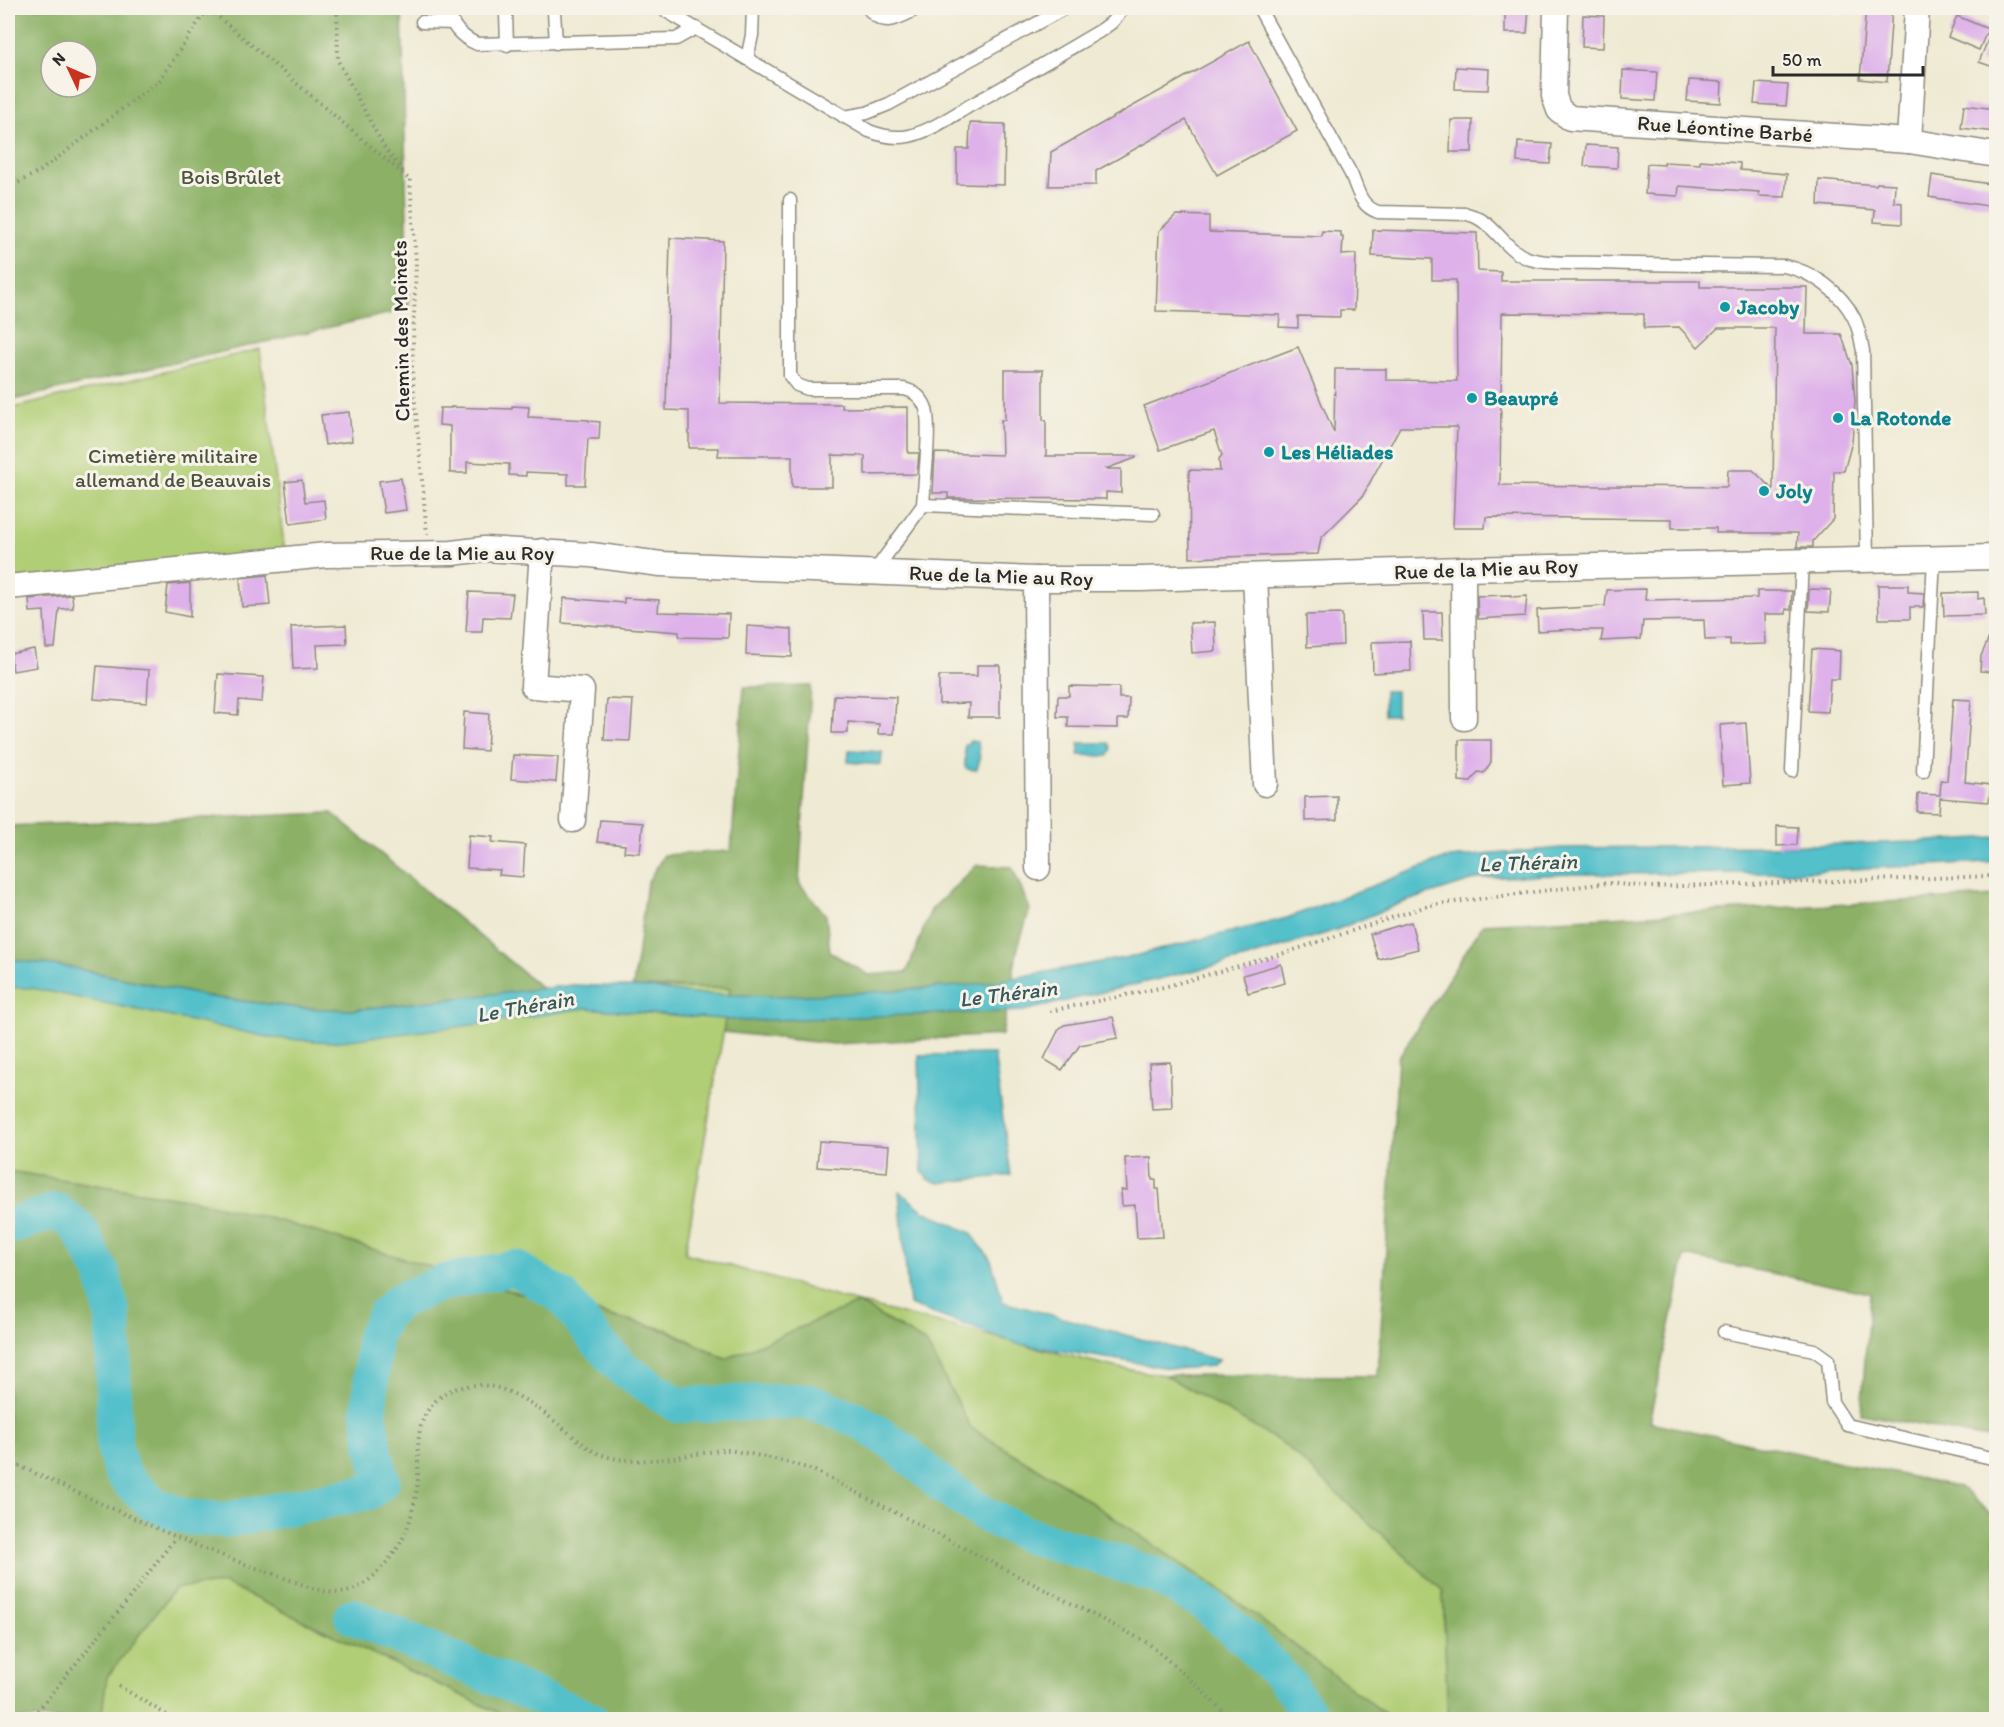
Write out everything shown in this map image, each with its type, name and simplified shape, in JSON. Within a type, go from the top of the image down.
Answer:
[{"type":"street","name":"Rue Léontine Barbé","points":[[1556,8],[1554,96],[1559,110],[1570,118],[1909,141],[1996,155]]},
{"type":"street","points":[[1909,141],[1917,8]]},
{"type":"street","name":"Rue de la Mie au Roy","points":[[8,586],[303,556],[348,553],[452,553],[484,549],[591,555],[655,563],[1036,579],[1141,579],[1996,557]]},
{"type":"street","points":[[542,551],[533,686],[582,690],[573,820]]},
{"type":"street","points":[[1463,569],[1464,718]]},
{"type":"street","points":[[1256,576],[1265,784]]},
{"type":"street","points":[[1036,579],[1038,868]]},
{"type":"lane","points":[[448,8],[453,24],[464,39],[477,44],[676,39],[696,28]]},
{"type":"lane","points":[[661,8],[869,131],[896,138],[916,134],[1100,31],[1125,8]]},
{"type":"lane","points":[[747,58],[751,42],[753,8]]},
{"type":"lane","points":[[868,8],[877,16],[891,21],[918,8]]},
{"type":"lane","points":[[844,117],[867,113],[889,105],[1065,8]]},
{"type":"lane","points":[[1259,8],[1352,174],[1362,201],[1371,210],[1476,216],[1492,226],[1516,252],[1533,260],[1784,266],[1813,276],[1832,290],[1854,318],[1863,351],[1867,559]]},
{"type":"lane","points":[[554,12],[556,43]]},
{"type":"lane","points":[[506,13],[507,45]]},
{"type":"lane","points":[[422,22],[453,24]]},
{"type":"lane","points":[[790,200],[790,376],[797,385],[808,390],[904,388],[916,394],[925,405],[928,419],[923,505],[874,572]]},
{"type":"lane","points":[[923,505],[1153,514]]},
{"type":"lane","points":[[1923,771],[1934,558]]},
{"type":"lane","points":[[1792,771],[1802,561]]},
{"type":"lane","points":[[1724,1332],[1814,1350],[1828,1360],[1832,1402],[1847,1425],[1996,1459]]},
{"type":"path","points":[[8,188],[40,171],[159,81],[208,8],[410,180]]},
{"type":"path","points":[[338,8],[338,61],[385,149],[410,180]]},
{"type":"path","name":"Chemin des Moinets","points":[[410,180],[416,262],[412,370],[428,553]]},
{"type":"path","points":[[1050,1011],[1176,984],[1288,952],[1430,905],[1607,883],[1650,887],[1996,876]]},
{"type":"path","points":[[8,1461],[239,1563],[327,1592],[348,1592],[366,1582],[392,1556],[407,1530],[418,1478],[417,1442],[423,1417],[446,1393],[468,1385],[499,1388],[518,1396],[542,1411],[590,1449],[614,1458],[630,1460],[675,1458],[726,1449],[777,1458],[813,1470],[1148,1643],[1232,1719]]},
{"type":"path","points":[[30,1719],[176,1537]]},
{"type":"path","points":[[120,1686],[175,1719]]},
{"type":"green space","name":"Bois Brûlet","points":[[8,8],[402,8],[409,309],[8,401]]},
{"type":"green space","name":"Cimetière militaire allemand de Beauvais","points":[[260,349],[285,554],[8,581],[8,409]]},
{"type":"green space","points":[[811,686],[799,883],[826,915],[830,952],[869,975],[907,972],[931,910],[977,865],[1012,867],[1030,909],[1018,947],[1002,1035],[834,1044],[723,1032],[730,988],[633,987],[647,883],[664,855],[731,851],[744,687]]},
{"type":"green space","points":[[332,813],[543,989],[352,1010],[300,1008],[210,997],[74,968],[8,959],[8,826]]},
{"type":"green space","points":[[1996,896],[1996,1436],[1981,1437],[1861,1414],[1870,1293],[1685,1256],[1649,1422],[1960,1487],[1996,1518],[1996,1719],[1448,1719],[1443,1591],[1284,1444],[1165,1375],[1378,1376],[1398,1058],[1483,924]]},
{"type":"green space","points":[[8,967],[543,989],[731,988],[685,1253],[858,1303],[726,1359],[669,1330],[507,1290],[198,1201],[8,1171]]},
{"type":"green space","points":[[8,1171],[198,1201],[280,1221],[507,1290],[669,1331],[725,1359],[858,1303],[926,1343],[971,1428],[1068,1487],[1236,1601],[1392,1719],[512,1719],[225,1584],[175,1588],[107,1677],[101,1719],[8,1719]]},
{"type":"green space","points":[[858,1303],[1118,1368],[1165,1375],[1284,1444],[1443,1591],[1448,1719],[1392,1719],[1236,1601],[1068,1487],[971,1428],[926,1343]]},
{"type":"green space","points":[[225,1584],[512,1719],[101,1720],[106,1677],[175,1588]]},
{"type":"water","points":[[1384,691],[1396,691],[1396,715],[1384,715]]},
{"type":"water","points":[[970,741],[977,742],[979,748],[976,770],[965,767],[965,745]]},
{"type":"water","points":[[1079,743],[1109,743],[1111,749],[1108,756],[1079,755]]},
{"type":"water","points":[[849,750],[882,752],[881,765],[848,762]]},
{"type":"water","name":"Le Thérain","points":[[1996,837],[1996,861],[1989,862],[1772,873],[1570,874],[1481,878],[1401,903],[1336,930],[1247,958],[1023,1011],[746,1021],[585,1008],[488,1023],[332,1042],[273,1038],[32,988],[8,987],[8,959],[74,968],[210,997],[300,1008],[352,1010],[573,985],[650,988],[693,994],[773,996],[974,985],[1134,956],[1287,918],[1444,859],[1562,848],[1776,846]]},
{"type":"water","points":[[994,1054],[1011,1175],[939,1183],[928,1179],[922,1171],[919,1055]]},
{"type":"water","points":[[899,1191],[924,1211],[971,1233],[991,1260],[1003,1302],[1219,1360],[1211,1366],[1175,1369],[1018,1344],[909,1305]]},
{"type":"building","points":[[1505,8],[1529,8],[1527,33],[1505,33]]},
{"type":"building","points":[[1866,8],[1892,8],[1887,82],[1860,79]]},
{"type":"building","points":[[1583,15],[1604,16],[1603,48],[1582,47]]},
{"type":"building","points":[[1957,16],[1988,29],[1979,50],[1948,37]]},
{"type":"building","points":[[1996,20],[1996,68],[1979,62]]},
{"type":"building","points":[[1249,41],[1297,131],[1217,175],[1186,120],[1096,171],[1096,185],[1049,186],[1051,152]]},
{"type":"building","points":[[1456,67],[1489,69],[1488,90],[1455,89]]},
{"type":"building","points":[[1623,70],[1657,72],[1655,101],[1622,99]]},
{"type":"building","points":[[1689,80],[1722,82],[1721,103],[1687,101]]},
{"type":"building","points":[[1756,83],[1788,85],[1786,106],[1754,104]]},
{"type":"building","points":[[1964,105],[1996,109],[1996,132],[1961,128]]},
{"type":"building","points":[[1451,120],[1473,120],[1472,152],[1450,152]]},
{"type":"building","points":[[970,123],[1005,124],[1004,185],[957,184],[957,149],[969,149]]},
{"type":"building","points":[[1518,142],[1552,144],[1550,164],[1517,162]]},
{"type":"building","points":[[1586,145],[1618,147],[1617,168],[1584,166]]},
{"type":"building","points":[[1700,160],[1740,163],[1740,170],[1787,174],[1785,197],[1758,196],[1759,192],[1679,186],[1678,196],[1645,194],[1647,164],[1664,165],[1664,162],[1700,164]]},
{"type":"building","points":[[1932,175],[1996,185],[1994,207],[1929,197]]},
{"type":"building","points":[[1819,180],[1876,185],[1877,183],[1895,184],[1894,202],[1902,203],[1902,224],[1874,222],[1875,210],[1818,205]]},
{"type":"building","points":[[1176,215],[1209,216],[1209,232],[1321,236],[1322,231],[1341,232],[1342,255],[1356,254],[1354,310],[1340,310],[1340,317],[1298,316],[1298,328],[1279,327],[1280,315],[1156,311],[1159,231]]},
{"type":"building","points":[[1373,230],[1477,233],[1478,271],[1501,272],[1501,281],[1700,281],[1700,287],[1807,287],[1806,334],[1841,334],[1852,365],[1855,401],[1852,442],[1844,471],[1834,471],[1833,519],[1813,541],[1813,547],[1797,547],[1798,533],[1716,533],[1716,528],[1672,528],[1672,519],[1486,517],[1485,528],[1453,528],[1457,427],[1400,427],[1362,497],[1321,538],[1318,554],[1190,558],[1189,470],[1220,471],[1219,459],[1222,455],[1214,431],[1160,450],[1144,406],[1298,347],[1334,433],[1335,369],[1386,369],[1386,380],[1457,381],[1456,280],[1432,280],[1432,259],[1372,256]],"holes":[[[1502,313],[1644,314],[1644,328],[1679,327],[1698,347],[1718,328],[1775,328],[1773,490],[1753,470],[1728,470],[1727,487],[1500,485]]]},
{"type":"building","points":[[670,238],[723,241],[720,403],[842,404],[842,408],[908,407],[908,453],[919,453],[917,474],[865,475],[865,456],[832,455],[832,487],[792,487],[792,456],[718,456],[719,448],[689,448],[689,411],[666,410]]},
{"type":"building","points":[[1005,370],[1043,370],[1046,456],[1136,456],[1136,458],[1105,469],[1121,469],[1121,493],[1106,492],[1106,499],[948,498],[948,493],[933,493],[935,453],[1002,455],[1001,420],[1005,420]]},
{"type":"building","points":[[512,406],[529,407],[528,417],[600,422],[599,439],[588,439],[585,485],[568,485],[568,474],[526,472],[526,476],[509,475],[509,464],[467,462],[467,473],[450,473],[450,426],[439,425],[440,408],[512,409]]},
{"type":"building","points":[[349,412],[352,441],[325,445],[321,415]]},
{"type":"building","points":[[401,478],[406,510],[384,513],[379,481]]},
{"type":"building","points":[[302,480],[305,502],[324,500],[326,519],[290,524],[285,482]]},
{"type":"building","points":[[267,575],[270,605],[242,607],[240,578]]},
{"type":"building","points":[[190,583],[190,617],[165,612],[168,585]]},
{"type":"building","points":[[1878,585],[1908,585],[1908,592],[1924,593],[1923,607],[1910,607],[1910,619],[1879,619]]},
{"type":"building","points":[[1646,589],[1645,600],[1757,598],[1757,591],[1792,591],[1791,610],[1786,609],[1786,614],[1765,614],[1766,644],[1730,645],[1730,639],[1705,640],[1704,620],[1643,621],[1641,639],[1601,641],[1603,630],[1538,631],[1537,610],[1605,606],[1607,590]]},
{"type":"building","points":[[1809,590],[1831,590],[1829,612],[1808,611]]},
{"type":"building","points":[[469,592],[513,594],[510,618],[483,617],[482,632],[466,632]]},
{"type":"building","points":[[1978,592],[1978,599],[1984,598],[1985,615],[1944,616],[1943,593]]},
{"type":"building","points":[[72,595],[73,608],[59,609],[55,648],[46,648],[44,611],[30,612],[29,599]]},
{"type":"building","points":[[1511,595],[1511,597],[1527,596],[1525,616],[1478,619],[1477,596]]},
{"type":"building","points":[[564,598],[624,603],[624,598],[659,600],[658,612],[729,614],[728,638],[679,637],[679,632],[562,623]]},
{"type":"building","points":[[1423,612],[1442,612],[1443,640],[1424,640]]},
{"type":"building","points":[[1342,614],[1343,645],[1307,647],[1306,615]]},
{"type":"building","points":[[1215,622],[1216,651],[1192,653],[1190,623]]},
{"type":"building","points":[[1996,622],[1996,672],[1980,671],[1981,656]]},
{"type":"building","points":[[346,625],[347,644],[317,645],[318,668],[293,669],[291,627]]},
{"type":"building","points":[[747,626],[792,629],[792,657],[746,655]]},
{"type":"building","points":[[1410,641],[1411,671],[1373,673],[1372,642]]},
{"type":"building","points":[[34,649],[37,667],[13,671],[10,654]]},
{"type":"building","points":[[1812,649],[1840,651],[1839,679],[1830,679],[1828,712],[1808,711]]},
{"type":"building","points":[[977,665],[1000,665],[1000,717],[968,717],[969,703],[939,704],[939,676],[977,676]]},
{"type":"building","points":[[97,666],[149,670],[147,703],[94,699]]},
{"type":"building","points":[[218,674],[264,677],[262,702],[239,700],[238,715],[215,713]]},
{"type":"building","points":[[1069,686],[1119,687],[1119,698],[1129,698],[1128,719],[1118,719],[1118,728],[1068,727],[1068,717],[1057,717],[1058,696],[1069,696]]},
{"type":"building","points":[[834,695],[896,697],[894,734],[878,734],[879,724],[848,722],[848,733],[832,733]]},
{"type":"building","points":[[607,699],[633,700],[630,741],[604,740]]},
{"type":"building","points":[[1953,699],[1971,700],[1965,782],[1991,785],[1989,802],[1940,798],[1939,813],[1917,812],[1918,794],[1940,795],[1941,780],[1947,781]]},
{"type":"building","points":[[464,712],[489,714],[487,751],[462,749]]},
{"type":"building","points":[[1746,723],[1750,783],[1723,785],[1720,725]]},
{"type":"building","points":[[1459,740],[1491,740],[1491,762],[1484,773],[1478,772],[1470,782],[1459,781]]},
{"type":"building","points":[[513,755],[558,757],[556,782],[511,779]]},
{"type":"building","points":[[1337,796],[1337,820],[1305,821],[1305,797]]},
{"type":"building","points":[[600,820],[643,823],[640,853],[624,852],[625,845],[597,842]]},
{"type":"building","points":[[1777,826],[1798,827],[1797,845],[1777,846]]},
{"type":"building","points":[[469,835],[493,837],[492,842],[525,845],[523,877],[499,875],[500,870],[467,868]]},
{"type":"building","points":[[1411,922],[1418,949],[1378,959],[1370,934]]},
{"type":"building","points":[[1281,964],[1285,983],[1248,993],[1243,975]]},
{"type":"building","points":[[1113,1017],[1118,1038],[1080,1045],[1062,1070],[1044,1059],[1059,1029],[1064,1025]]},
{"type":"building","points":[[1170,1062],[1172,1108],[1152,1109],[1149,1063]]},
{"type":"building","points":[[819,1141],[889,1146],[887,1172],[817,1167]]},
{"type":"building","points":[[1151,1157],[1152,1180],[1156,1180],[1156,1189],[1159,1189],[1163,1237],[1137,1238],[1135,1205],[1122,1206],[1121,1190],[1127,1190],[1125,1158]]},
{"type":"waterway","points":[[8,1227],[56,1211],[78,1227],[102,1273],[113,1316],[114,1445],[121,1471],[132,1485],[155,1505],[187,1517],[226,1520],[369,1492],[382,1481],[373,1444],[369,1412],[374,1337],[384,1316],[399,1301],[444,1282],[515,1268],[563,1297],[594,1338],[623,1369],[678,1405],[808,1401],[856,1419],[899,1447],[941,1484],[989,1517],[1028,1535],[1157,1576],[1205,1604],[1248,1641],[1287,1682],[1313,1720]]},
{"type":"waterway","points":[[352,1616],[591,1720]]},
{"type":"place","name":"Jacoby","points":[[1725,307]]},
{"type":"place","name":"Beaupré","points":[[1472,398]]},
{"type":"place","name":"La Rotonde","points":[[1838,418]]},
{"type":"place","name":"Les Héliades","points":[[1269,452]]},
{"type":"place","name":"Joly","points":[[1764,491]]}]
